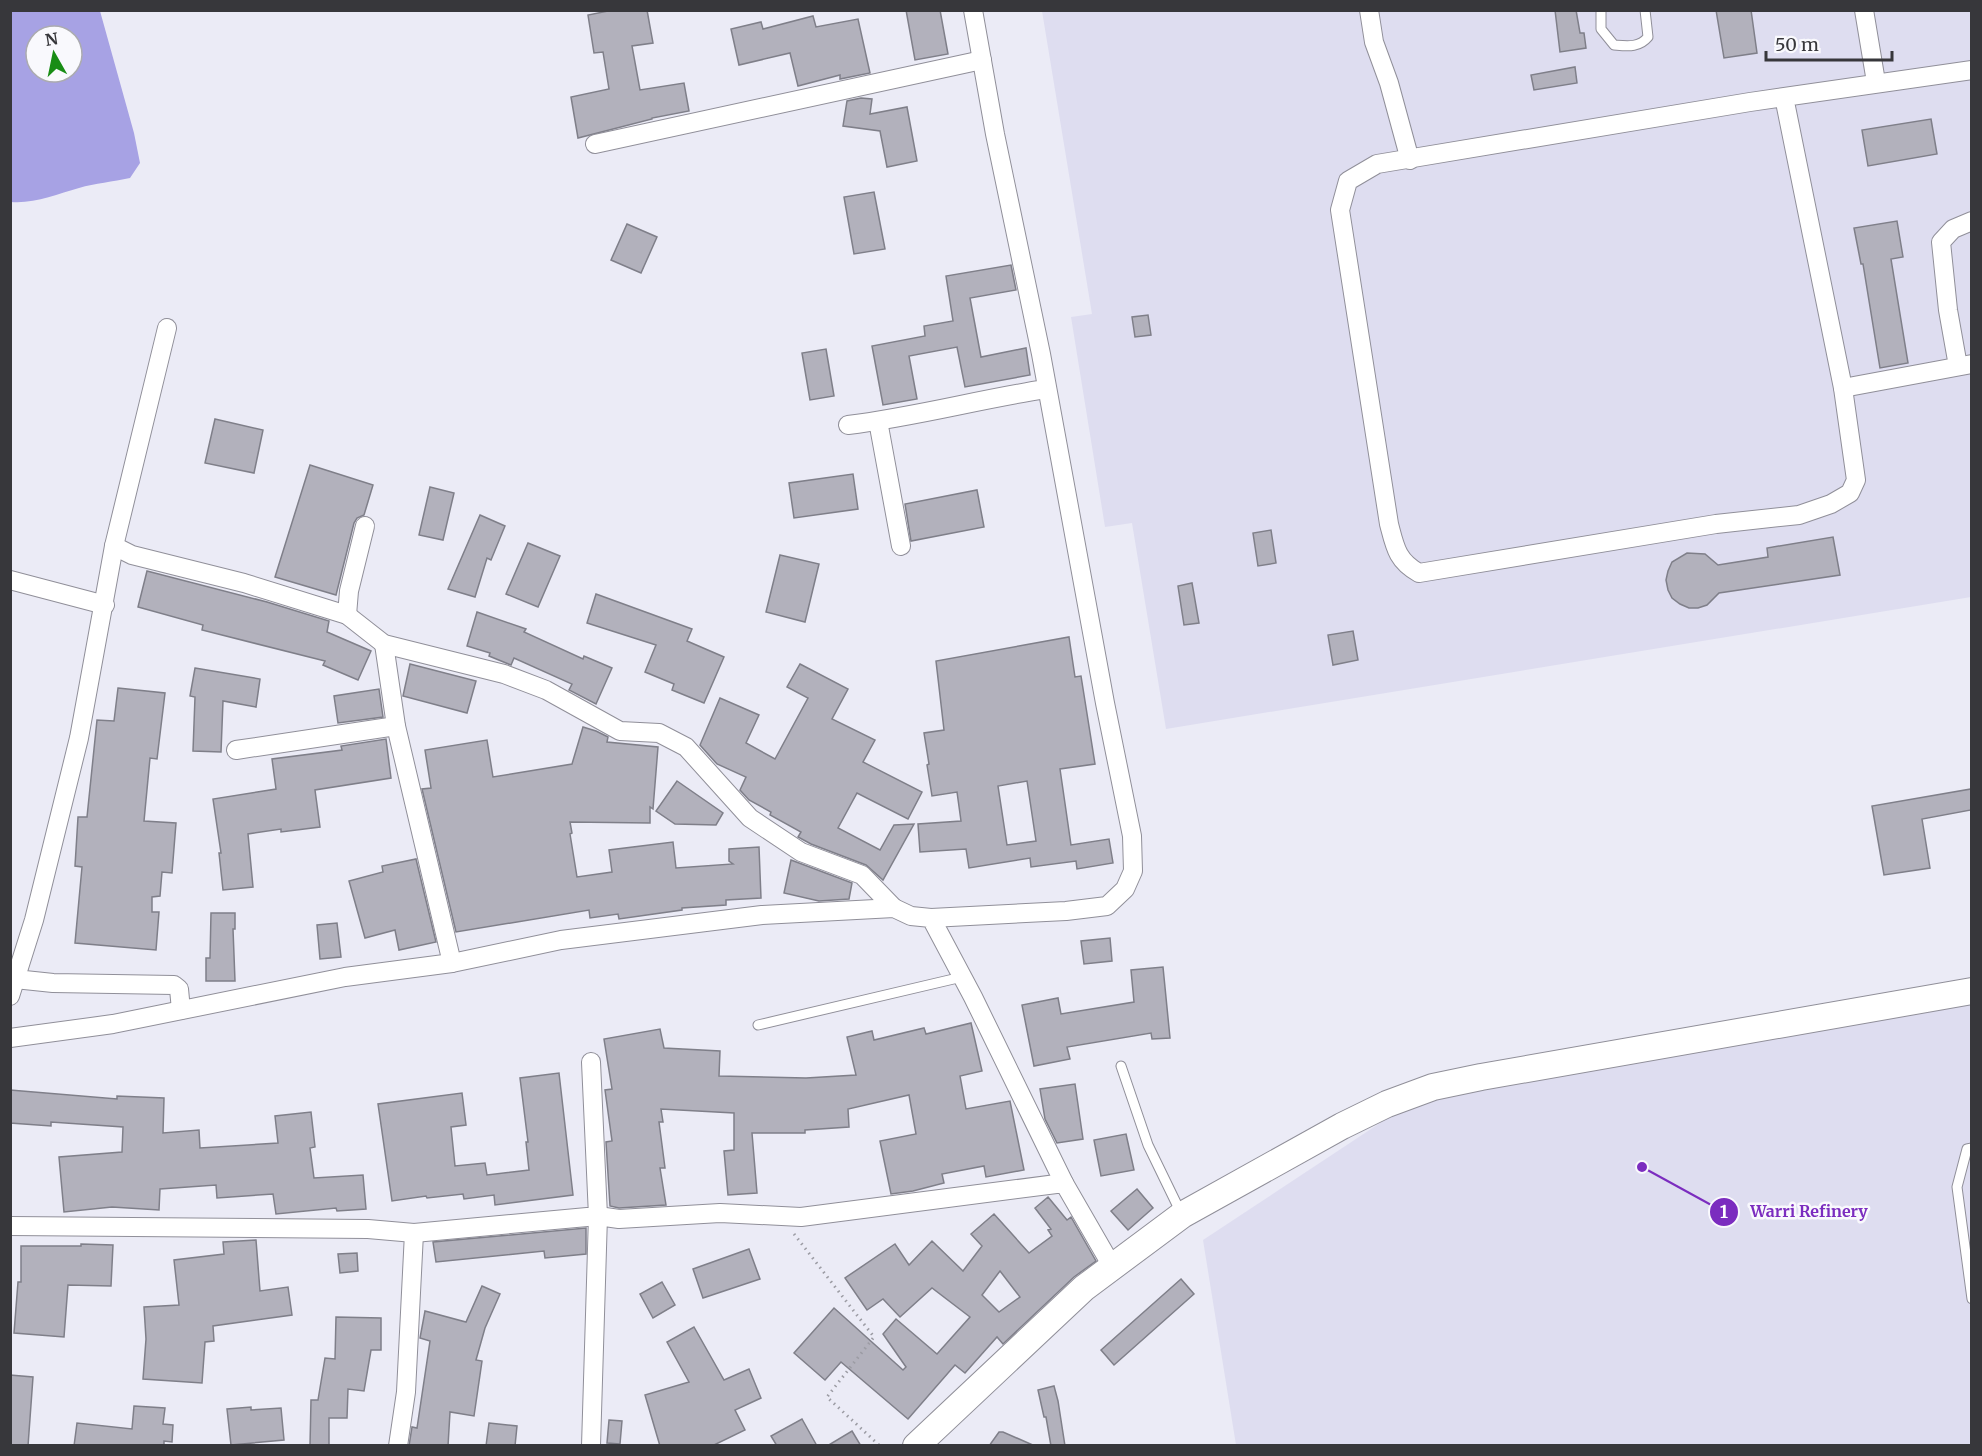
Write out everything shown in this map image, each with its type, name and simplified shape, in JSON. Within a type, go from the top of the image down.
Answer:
[{"type":"street","points":[[114,546],[132,555],[244,583],[347,615],[384,644],[504,674],[546,690],[620,731],[659,733],[686,747],[750,818],[801,852],[862,875],[894,908],[911,916],[931,918],[1066,911],[1107,906],[1125,890],[1133,871],[1132,836],[1102,692],[1041,354],[995,134],[974,10]]},
{"type":"street","points":[[1369,10],[1374,42],[1389,83],[1410,160]]},
{"type":"street","points":[[1864,10],[1876,82]]},
{"type":"street","points":[[595,144],[982,60]]},
{"type":"street","points":[[1784,97],[1843,388],[1856,480],[1850,493],[1831,504],[1799,514],[1716,524],[1419,573],[1408,567],[1396,552],[1389,524],[1340,210],[1348,181],[1377,164],[1410,160],[1784,97],[1876,82],[1971,70]]},
{"type":"street","points":[[1843,388],[1965,365],[1948,310],[1941,242],[1953,229],[1971,221]]},
{"type":"street","points":[[167,328],[114,546],[79,738],[34,920],[13,987],[53,983],[174,985],[179,989],[181,1010]]},
{"type":"street","points":[[848,425],[1046,389]]},
{"type":"street","points":[[878,421],[901,546]]},
{"type":"street","points":[[347,615],[349,591],[365,526]]},
{"type":"street","points":[[10,580],[105,604]]},
{"type":"street","points":[[384,644],[396,726],[452,963]]},
{"type":"street","points":[[236,750],[396,726]]},
{"type":"street","points":[[10,1038],[113,1024],[345,977],[452,963],[561,940],[739,917],[894,908]]},
{"type":"street","points":[[931,918],[1064,1183],[1113,1268]]},
{"type":"street","points":[[916,1446],[1084,1288],[1182,1215],[1342,1126],[1387,1104],[1433,1087],[1480,1077],[1971,991]]},
{"type":"street","points":[[591,1062],[598,1216],[591,1446]]},
{"type":"street","points":[[10,1226],[368,1229],[414,1233],[598,1216],[619,1219],[720,1213],[801,1216],[1064,1183]]},
{"type":"street","points":[[398,1446],[406,1392],[414,1233]]},
{"type":"lane","points":[[1601,10],[1602,29],[1614,45],[1632,47],[1644,42],[1648,37],[1645,10]]},
{"type":"lane","points":[[758,1025],[962,977]]},
{"type":"lane","points":[[1121,1066],[1148,1145],[1182,1215]]},
{"type":"lane","points":[[1971,1148],[1967,1149],[1957,1187],[1971,1299]]},
{"type":"path","points":[[780,1216],[874,1336],[827,1396],[880,1446]]},
{"type":"shaded area","points":[[10,11],[100,11],[134,133],[140,163],[130,178],[11,202]]},
{"type":"shaded area","points":[[1042,11],[1971,11],[1971,597],[1166,729],[1132,523],[1105,527],[1071,317],[1092,314]]},
{"type":"shaded area","points":[[1971,1000],[1971,1445],[1236,1445],[1203,1240],[1424,1094]]},
{"type":"building","points":[[613,10],[647,10],[653,43],[632,46],[640,90],[684,83],[689,111],[652,118],[578,138],[571,97],[609,89],[603,52],[594,53],[588,15]]},
{"type":"building","points":[[906,10],[940,10],[948,54],[915,60]]},
{"type":"building","points":[[1555,10],[1576,10],[1580,33],[1584,33],[1586,48],[1560,52]]},
{"type":"building","points":[[1716,10],[1751,10],[1757,53],[1724,58]]},
{"type":"building","points":[[813,16],[816,27],[858,19],[870,73],[840,79],[840,75],[798,86],[790,53],[739,65],[731,29],[761,22],[763,29]]},
{"type":"building","points":[[1575,67],[1577,83],[1534,90],[1531,75]]},
{"type":"building","points":[[861,98],[872,99],[870,114],[907,107],[917,161],[887,167],[880,131],[843,126],[847,101]]},
{"type":"building","points":[[1931,119],[1937,154],[1868,166],[1862,130]]},
{"type":"building","points":[[874,192],[885,249],[854,254],[844,197]]},
{"type":"building","points":[[1897,221],[1903,257],[1891,259],[1908,363],[1880,368],[1863,264],[1861,264],[1854,228]]},
{"type":"building","points":[[627,224],[657,237],[641,273],[611,260]]},
{"type":"building","points":[[1011,265],[1016,290],[970,298],[981,357],[1026,348],[1030,375],[965,387],[957,347],[909,356],[917,399],[883,405],[872,346],[925,336],[924,326],[953,321],[946,276]]},
{"type":"building","points":[[1148,315],[1151,335],[1135,337],[1132,317]]},
{"type":"building","points":[[826,349],[834,396],[810,400],[802,353]]},
{"type":"building","points":[[215,419],[263,430],[254,473],[205,463]]},
{"type":"building","points":[[310,465],[373,485],[364,515],[357,518],[354,523],[336,595],[275,577]]},
{"type":"building","points":[[853,474],[858,509],[794,518],[789,483]]},
{"type":"building","points":[[430,487],[454,493],[443,540],[419,535]]},
{"type":"building","points":[[977,490],[984,527],[911,541],[905,504]]},
{"type":"building","points":[[480,515],[505,526],[491,560],[487,558],[475,597],[448,589]]},
{"type":"building","points":[[1271,530],[1276,563],[1258,566],[1253,533]]},
{"type":"building","points":[[1833,537],[1840,575],[1719,593],[1707,605],[1698,608],[1689,608],[1680,604],[1672,598],[1668,590],[1666,580],[1672,562],[1687,553],[1705,554],[1718,565],[1768,557],[1767,548]]},
{"type":"building","points":[[528,543],[560,556],[538,607],[506,594]]},
{"type":"building","points":[[780,555],[819,564],[805,622],[766,612]]},
{"type":"building","points":[[147,571],[267,602],[329,621],[327,632],[371,651],[358,680],[323,665],[325,661],[202,630],[203,625],[138,607]]},
{"type":"building","points":[[1192,583],[1199,623],[1184,625],[1178,586]]},
{"type":"building","points":[[596,594],[692,629],[687,641],[724,657],[704,703],[672,690],[674,684],[645,672],[656,645],[587,623]]},
{"type":"building","points":[[477,612],[526,629],[524,632],[583,659],[584,656],[612,668],[596,704],[569,690],[572,684],[514,658],[511,665],[489,656],[490,653],[467,646]]},
{"type":"building","points":[[1353,631],[1358,660],[1333,665],[1328,635]]},
{"type":"building","points":[[1069,637],[1075,677],[1081,676],[1095,764],[1060,769],[1071,845],[1109,839],[1113,863],[1077,869],[1076,861],[1031,867],[1030,858],[969,868],[966,849],[920,852],[918,824],[961,821],[957,792],[932,796],[927,765],[929,764],[924,733],[944,730],[936,661]],"holes":[[[1027,781],[1036,841],[1007,845],[998,786]]]},
{"type":"building","points":[[410,664],[476,681],[467,713],[403,696]]},
{"type":"building","points":[[800,664],[848,689],[832,719],[875,740],[863,762],[922,792],[908,819],[857,793],[838,828],[880,850],[894,825],[914,824],[883,880],[866,865],[798,837],[801,832],[770,815],[771,812],[749,800],[740,790],[746,777],[717,764],[700,745],[720,698],[759,715],[746,743],[775,759],[808,698],[787,687]]},
{"type":"building","points":[[195,668],[260,679],[256,707],[223,701],[221,752],[193,751],[195,697],[190,696]]},
{"type":"building","points":[[118,688],[165,693],[157,759],[150,758],[144,821],[176,823],[172,873],[162,872],[160,896],[152,897],[152,912],[159,912],[156,950],[75,943],[82,867],[75,866],[78,817],[87,817],[97,720],[114,721]]},
{"type":"building","points":[[379,689],[383,717],[338,723],[334,696]]},
{"type":"building","points":[[583,727],[608,737],[607,742],[658,747],[650,823],[570,822],[577,877],[612,872],[609,850],[673,842],[676,868],[733,864],[729,861],[729,849],[759,847],[761,898],[726,900],[726,905],[682,908],[682,910],[619,919],[618,914],[590,918],[589,910],[456,932],[422,789],[431,788],[425,750],[487,740],[493,777],[572,764]]},
{"type":"building","points":[[386,739],[391,778],[315,790],[320,827],[248,834],[253,887],[223,890],[219,853],[221,853],[213,799],[276,789],[272,759],[342,750],[341,746]]},
{"type":"building","points":[[677,781],[723,813],[716,825],[675,824],[656,811]]},
{"type":"building","points":[[1971,789],[1971,810],[1922,819],[1930,868],[1884,875],[1872,806]]},
{"type":"building","points":[[416,859],[436,942],[399,950],[395,930],[365,938],[349,881],[383,872],[382,866]]},
{"type":"building","points":[[791,860],[852,883],[849,899],[819,901],[784,893]]},
{"type":"building","points":[[211,913],[235,913],[235,929],[233,929],[235,981],[206,981],[206,958],[210,958]]},
{"type":"building","points":[[337,923],[341,957],[320,959],[317,925]]},
{"type":"building","points":[[1110,938],[1112,961],[1084,964],[1081,941]]},
{"type":"building","points":[[1163,967],[1170,1038],[1152,1039],[1151,1033],[1067,1047],[1070,1059],[1034,1066],[1022,1005],[1058,998],[1061,1014],[1134,1002],[1131,970]]},
{"type":"building","points":[[971,1023],[982,1071],[960,1076],[966,1109],[1010,1101],[1024,1170],[986,1177],[984,1166],[942,1174],[944,1183],[891,1194],[880,1141],[916,1134],[909,1095],[848,1109],[849,1127],[805,1130],[805,1133],[752,1133],[757,1193],[728,1195],[724,1151],[734,1150],[734,1113],[661,1109],[663,1122],[659,1122],[665,1168],[660,1168],[666,1205],[619,1208],[610,1206],[606,1142],[612,1141],[605,1090],[612,1089],[604,1039],[660,1029],[664,1048],[720,1051],[719,1076],[806,1078],[856,1075],[847,1037],[872,1031],[874,1040],[924,1028],[926,1034]]},
{"type":"building","points":[[559,1073],[573,1195],[495,1205],[494,1195],[464,1199],[463,1194],[427,1198],[426,1196],[392,1201],[378,1104],[462,1093],[466,1125],[451,1127],[455,1166],[485,1163],[487,1175],[529,1170],[520,1078]]},
{"type":"building","points":[[1075,1084],[1083,1139],[1057,1143],[1045,1119],[1040,1089]]},
{"type":"building","points":[[10,1090],[117,1099],[117,1096],[164,1098],[163,1133],[199,1130],[200,1148],[278,1143],[275,1116],[311,1112],[315,1147],[310,1148],[314,1178],[363,1175],[366,1209],[337,1211],[336,1208],[276,1214],[273,1194],[217,1198],[216,1185],[160,1189],[159,1210],[112,1207],[64,1212],[59,1157],[122,1152],[123,1127],[51,1122],[51,1126],[10,1123]]},
{"type":"building","points":[[1126,1134],[1134,1170],[1101,1176],[1094,1140]]},
{"type":"building","points":[[1137,1189],[1153,1208],[1128,1230],[1111,1211]]},
{"type":"building","points":[[1048,1197],[1067,1220],[1071,1217],[1096,1261],[1074,1277],[1003,1344],[997,1337],[965,1373],[955,1365],[908,1419],[841,1362],[825,1380],[794,1353],[834,1308],[903,1370],[906,1367],[883,1334],[896,1319],[937,1354],[970,1317],[932,1288],[900,1317],[883,1299],[867,1310],[845,1278],[895,1244],[909,1265],[932,1241],[963,1271],[982,1246],[971,1234],[994,1214],[1029,1253],[1052,1236],[1048,1230],[1051,1229],[1035,1208]],"holes":[[[1000,1271],[1020,1297],[999,1312],[982,1295]]]},
{"type":"building","points":[[586,1228],[586,1254],[545,1258],[544,1251],[436,1262],[433,1242]]},
{"type":"building","points":[[256,1240],[260,1291],[288,1287],[292,1315],[213,1326],[214,1341],[205,1342],[202,1383],[143,1379],[146,1339],[144,1307],[179,1305],[174,1260],[224,1254],[223,1242]]},
{"type":"building","points":[[81,1244],[113,1245],[111,1286],[68,1285],[64,1337],[14,1333],[18,1282],[21,1282],[21,1246],[81,1246]]},
{"type":"building","points":[[749,1249],[760,1279],[703,1298],[693,1269]]},
{"type":"building","points":[[357,1253],[358,1271],[340,1273],[338,1254]]},
{"type":"building","points":[[1181,1279],[1194,1294],[1114,1365],[1101,1350]]},
{"type":"building","points":[[662,1282],[675,1305],[653,1318],[640,1294]]},
{"type":"building","points":[[482,1286],[500,1294],[485,1328],[476,1360],[482,1361],[474,1416],[450,1412],[448,1446],[409,1446],[412,1427],[417,1428],[430,1341],[420,1338],[425,1311],[466,1322]]},
{"type":"building","points":[[336,1317],[381,1318],[381,1350],[371,1350],[364,1391],[348,1389],[347,1418],[329,1418],[329,1446],[310,1446],[311,1400],[318,1400],[325,1358],[335,1359]]},
{"type":"building","points":[[694,1327],[724,1380],[749,1369],[761,1398],[735,1410],[745,1430],[712,1446],[660,1446],[645,1395],[689,1382],[667,1342]]},
{"type":"building","points":[[10,1375],[33,1377],[28,1446],[10,1446]]},
{"type":"building","points":[[1054,1386],[1065,1446],[1051,1446],[1038,1390]]},
{"type":"building","points":[[134,1406],[165,1408],[163,1424],[173,1425],[172,1442],[164,1441],[164,1446],[74,1446],[77,1423],[132,1429]]},
{"type":"building","points":[[251,1407],[251,1410],[281,1408],[284,1440],[231,1445],[227,1409]]},
{"type":"building","points":[[802,1419],[817,1446],[777,1446],[771,1436]]},
{"type":"building","points":[[609,1420],[622,1421],[620,1444],[607,1443]]},
{"type":"building","points":[[489,1423],[517,1426],[515,1446],[486,1446]]},
{"type":"building","points":[[852,1431],[861,1446],[827,1446]]},
{"type":"building","points":[[999,1432],[1003,1432],[1035,1446],[989,1446]]},
{"type":"place","name":"Warri Refinery","points":[[1642,1167]]}]
